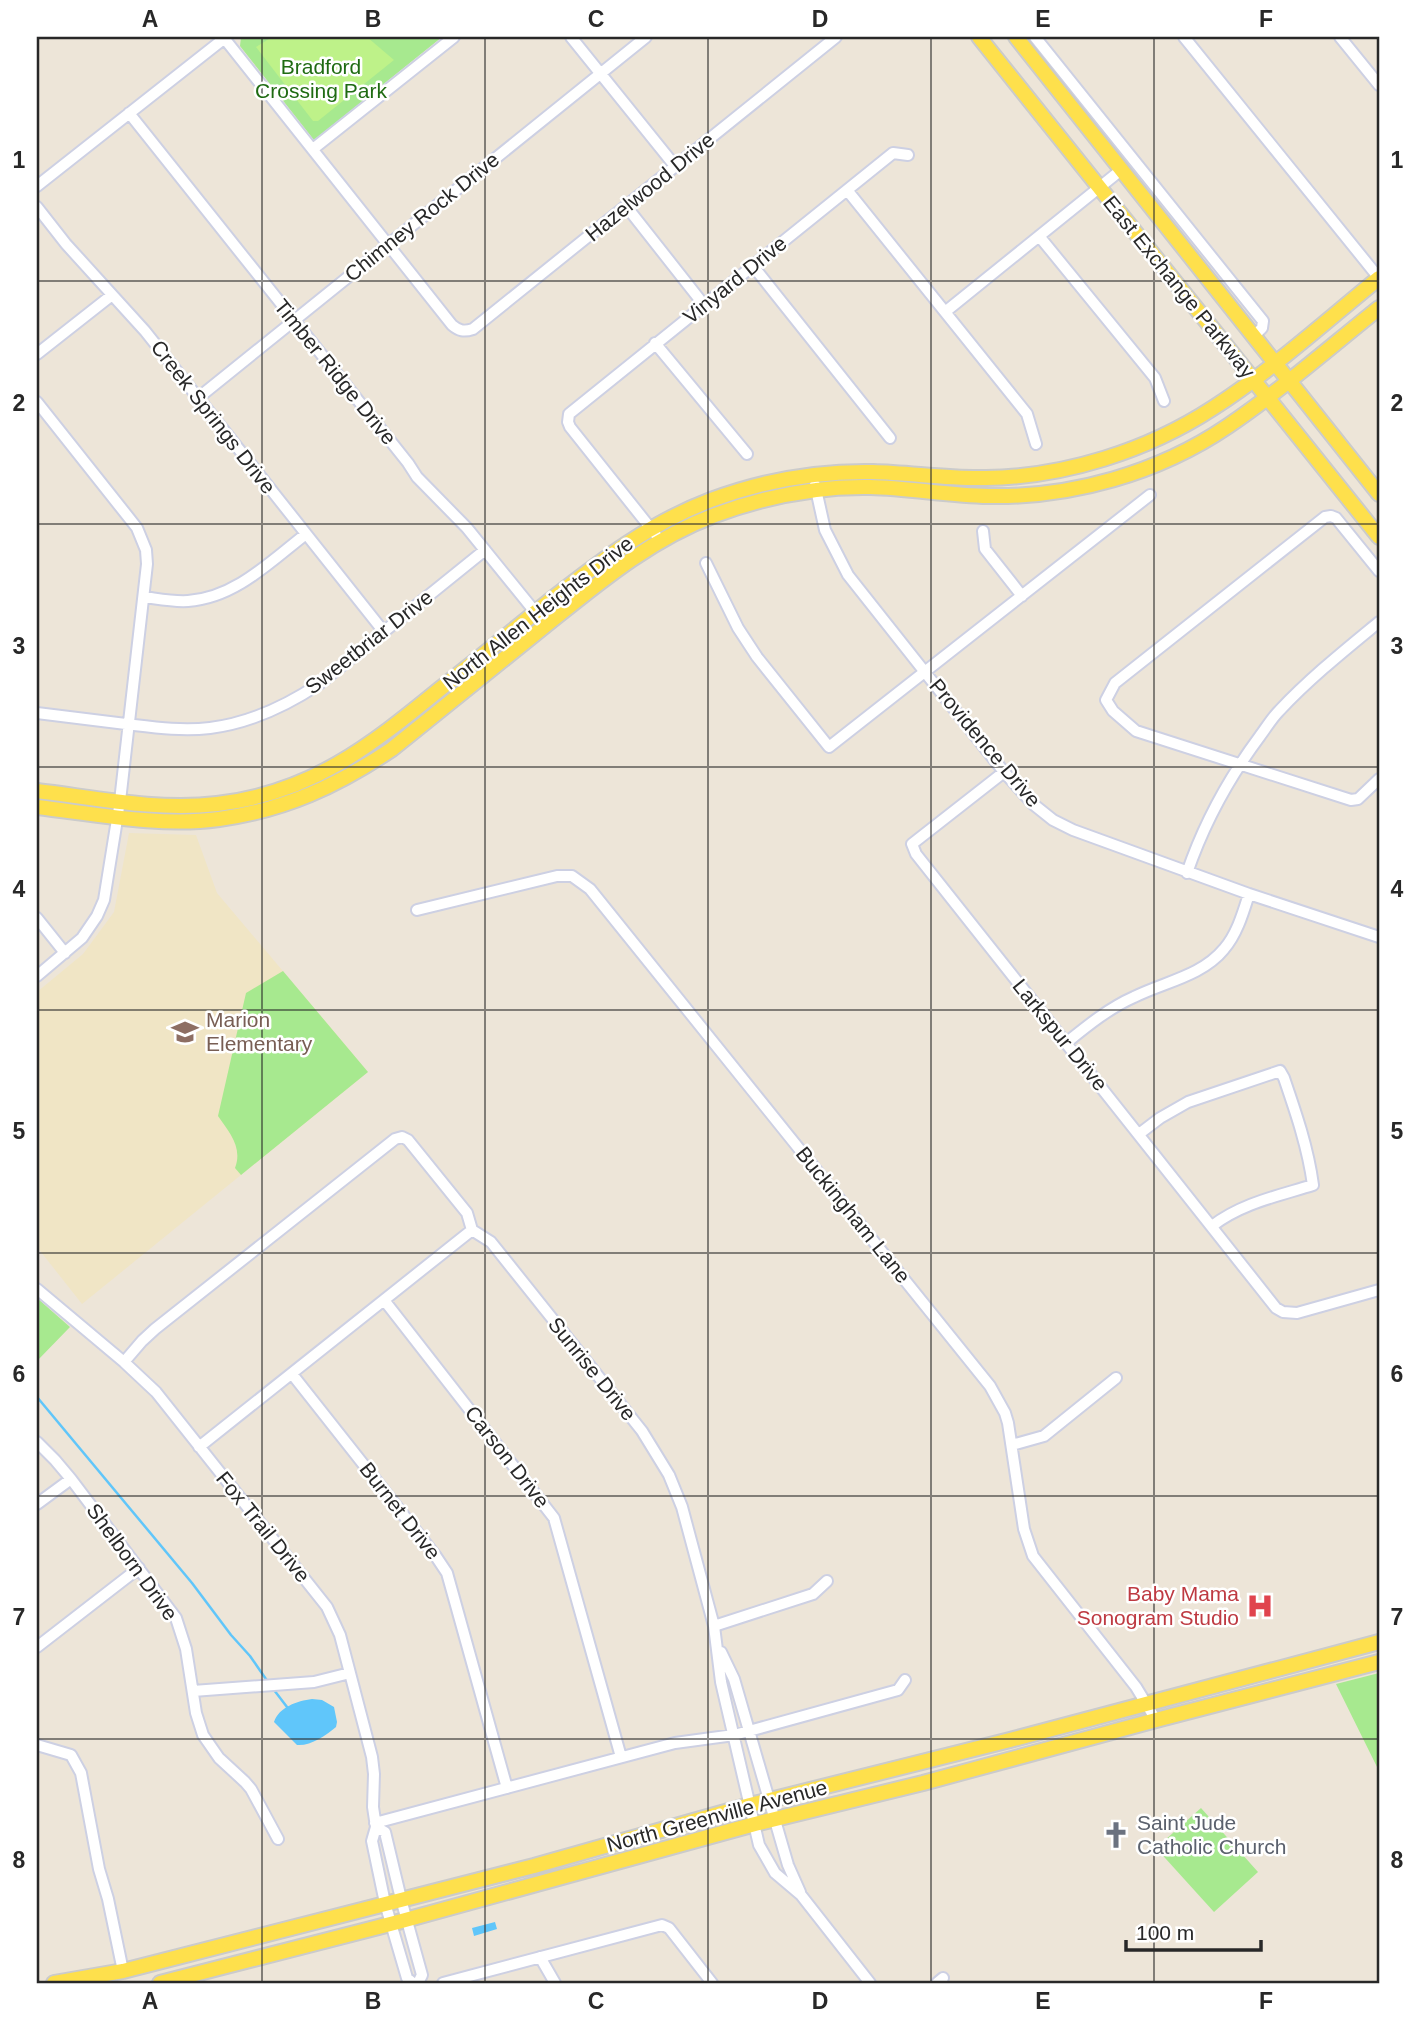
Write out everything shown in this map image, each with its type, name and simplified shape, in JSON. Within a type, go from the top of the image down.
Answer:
[{"type":"main road","name":"East Exchange Parkway","points":[[979,37],[1379,537]]},
{"type":"main road","name":"East Exchange Parkway","points":[[1016,37],[1379,494]]},
{"type":"main road","name":"North Allen Heights Drive","points":[[37,791],[152,804],[215,804],[289,788],[322,774],[384,735],[606,556],[650,528],[680,513],[741,490],[814,474],[869,472],[989,478],[1031,475],[1080,466],[1124,452],[1170,433],[1213,408],[1275,363],[1379,278]]},
{"type":"main road","name":"North Allen Heights Drive","points":[[37,807],[118,817],[184,821],[218,820],[295,801],[330,787],[392,749],[618,567],[660,540],[715,515],[745,505],[815,490],[867,487],[989,496],[1036,494],[1087,487],[1133,473],[1181,454],[1226,427],[1379,308]]},
{"type":"main road","name":"North Greenville Avenue","points":[[54,1983],[125,1977],[385,1903],[534,1866],[750,1805],[917,1764],[1379,1642]]},
{"type":"main road","name":"North Greenville Avenue","points":[[160,1983],[1379,1662]]},
{"type":"main road","points":[[917,1764],[923,1783]]},
{"type":"street","points":[[37,186],[225,37],[388,245]]},
{"type":"street","points":[[313,149],[454,37]]},
{"type":"street","points":[[571,37],[675,166]]},
{"type":"street","name":"Chimney Rock Drive","points":[[198,398],[646,37]]},
{"type":"street","name":"Hazelwood Drive","points":[[388,245],[452,325],[462,331],[473,329],[836,37]]},
{"type":"street","name":"East Exchange Parkway","points":[[1035,37],[1263,321],[1262,328],[1253,337]]},
{"type":"street","points":[[1184,37],[1379,278]]},
{"type":"street","points":[[1340,37],[1379,85]]},
{"type":"street","name":"Timber Ridge Drive","points":[[129,113],[417,477],[467,528],[545,625]]},
{"type":"street","name":"Vinyard Drive","points":[[650,528],[569,427],[571,410],[893,153],[908,155]]},
{"type":"street","points":[[945,312],[1121,170]]},
{"type":"street","points":[[847,190],[1027,414],[1036,444]]},
{"type":"street","points":[[626,206],[704,304]]},
{"type":"street","name":"Creek Springs Drive","points":[[37,207],[66,244],[145,331],[384,632]]},
{"type":"street","points":[[1039,236],[1155,378],[1164,401]]},
{"type":"street","points":[[753,266],[890,438]]},
{"type":"street","points":[[37,354],[112,295]]},
{"type":"street","points":[[655,343],[747,454]]},
{"type":"street","points":[[37,402],[137,528],[146,550],[147,564],[118,817],[102,907],[82,938],[37,976]]},
{"type":"street","name":"Providence Drive","points":[[814,474],[815,490],[825,530],[848,575],[1004,772],[1033,804],[1053,820],[1073,830],[1187,873],[1379,937]]},
{"type":"street","points":[[706,563],[750,647],[830,747],[1150,495]]},
{"type":"street","points":[[1379,571],[1336,518],[1325,517],[1124,675],[1115,683],[1106,700],[1113,711],[1136,731],[1351,800],[1358,799],[1379,779]]},
{"type":"street","points":[[650,528],[660,540]]},
{"type":"street","points":[[983,531],[985,549],[1022,596]]},
{"type":"street","points":[[144,597],[191,601],[224,593],[245,581],[306,534]]},
{"type":"street","name":"Sweetbriar Drive","points":[[37,713],[177,730],[209,728],[271,712],[319,684],[485,550]]},
{"type":"street","points":[[1187,873],[1198,839],[1210,815],[1240,764],[1277,713],[1324,668],[1379,622]]},
{"type":"street","name":"Larkspur Drive","points":[[1004,772],[916,840],[912,844],[916,854],[1276,1308],[1297,1313],[1379,1290]]},
{"type":"street","name":"Buckingham Lane","points":[[417,910],[557,876],[572,876],[590,889],[982,1376],[1005,1413],[1013,1445],[1024,1529],[1034,1556],[1136,1687],[1156,1720]]},
{"type":"street","points":[[1066,1043],[1122,1003],[1196,971],[1216,957],[1228,944],[1240,922],[1249,894]]},
{"type":"street","points":[[37,918],[65,954]]},
{"type":"street","points":[[1139,1134],[1188,1102],[1280,1071],[1300,1127],[1313,1185],[1255,1202],[1225,1215],[1212,1226]]},
{"type":"street","name":"Sunrise Drive","points":[[124,1362],[155,1329],[395,1139],[402,1137],[408,1140],[467,1213],[472,1230],[491,1242],[642,1431],[669,1475],[682,1507],[714,1626],[721,1682],[760,1844],[775,1872],[801,1895],[870,1983]]},
{"type":"street","points":[[199,1447],[472,1230]]},
{"type":"street","name":"Fox Trail Drive","points":[[37,1289],[156,1392],[327,1607],[340,1635],[372,1757],[376,1825],[372,1841],[385,1903],[407,1978],[415,1983],[422,1975],[385,1832],[376,1825]]},
{"type":"street","name":"Carson Drive","points":[[384,1300],[554,1518],[621,1757]]},
{"type":"street","name":"Burnet Drive","points":[[292,1374],[447,1573],[507,1788]]},
{"type":"street","points":[[1013,1445],[1044,1436],[1115,1378]]},
{"type":"street","name":"Shelborn Drive","points":[[37,1442],[71,1479],[176,1618],[186,1649],[195,1713],[203,1735],[219,1758],[251,1788],[278,1839]]},
{"type":"street","points":[[37,1504],[71,1479]]},
{"type":"street","points":[[37,1647],[139,1568]]},
{"type":"street","points":[[714,1626],[813,1594],[827,1581]]},
{"type":"street","name":"Sunrise Drive","points":[[716,1641],[734,1679],[788,1865],[801,1895]]},
{"type":"street","points":[[192,1691],[314,1682],[350,1673]]},
{"type":"street","points":[[376,1825],[680,1742],[749,1731],[898,1690],[905,1680]]},
{"type":"street","points":[[37,1745],[71,1755],[81,1773],[99,1869],[125,1977]]},
{"type":"street","points":[[443,1983],[666,1926],[712,1983]]},
{"type":"street","points":[[540,1957],[555,1983]]},
{"type":"shaded area","name":"Marion Elementary","points":[[129,833],[196,835],[217,893],[368,1072],[82,1304],[37,1247],[37,992],[83,954],[114,912]]},
{"type":"green space","name":"Bradford Crossing Park","points":[[241,37],[442,37],[314,140],[240,46]]},
{"type":"green space","name":"Bradford Crossing Park","points":[[272,37],[367,37],[394,60],[318,121],[313,121],[256,47]]},
{"type":"green space","points":[[283,971],[368,1072],[241,1175],[235,1168],[237,1153],[234,1140],[218,1116],[246,993]]},
{"type":"green space","points":[[37,1298],[70,1327],[37,1361]]},
{"type":"green space","points":[[1379,1673],[1379,1771],[1336,1684]]},
{"type":"green space","points":[[1201,1808],[1258,1872],[1214,1912],[1156,1848]]},
{"type":"water","points":[[312,1699],[322,1700],[334,1707],[336,1727],[313,1742],[297,1745],[274,1722],[280,1712],[289,1706]]},
{"type":"water","points":[[495,1922],[497,1929],[474,1936],[472,1928]]},
{"type":"waterway","points":[[37,1397],[192,1583],[268,1682]]},
{"type":"waterway","points":[[274,1690],[287,1707]]},
{"type":"place","name":"Marion Elementary","points":[[185,1032]]},
{"type":"place","name":"Baby Mama Sonogram Studio","points":[[1260,1606]]},
{"type":"place","name":"Saint Jude Catholic Church","points":[[1116,1835]]}]
